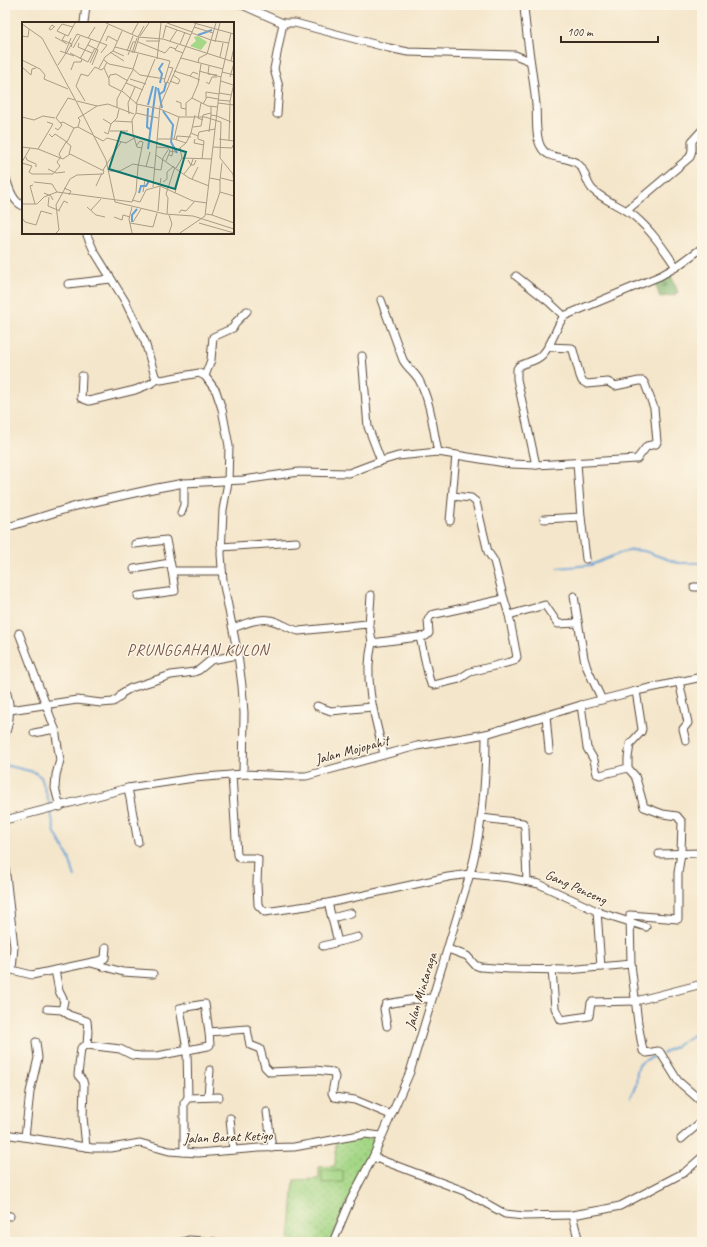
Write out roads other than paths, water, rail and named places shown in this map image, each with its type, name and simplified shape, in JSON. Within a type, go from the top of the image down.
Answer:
[{"type":"street","points":[[84,22],[86,5]]},
{"type":"street","points":[[242,5],[283,23],[295,23],[408,52],[515,55],[530,61]]},
{"type":"street","points":[[524,5],[536,104],[538,139],[541,148],[545,153],[552,156],[574,161],[584,170],[588,182],[593,190],[635,217],[651,232],[676,268]]},
{"type":"street","points":[[277,114],[279,87],[274,69],[283,23]]},
{"type":"street","points":[[626,211],[690,157],[692,141],[702,130]]},
{"type":"street","points":[[5,176],[14,200],[22,206]]},
{"type":"street","points":[[86,234],[94,251],[125,301],[145,342],[157,379]]},
{"type":"street","points":[[536,465],[516,373],[519,366],[542,356],[548,348],[560,321],[564,316],[649,282],[676,268],[702,248]]},
{"type":"street","points":[[516,276],[564,316]]},
{"type":"street","points":[[68,284],[111,279]]},
{"type":"street","points":[[381,300],[403,360],[420,381],[425,394],[438,452]]},
{"type":"street","points":[[205,376],[211,360],[213,336],[233,328],[236,322],[247,311]]},
{"type":"street","points":[[5,528],[76,506],[184,483],[228,482],[299,472],[349,473],[398,456],[438,452],[512,464],[536,465],[637,459],[644,448],[656,444],[654,408],[643,382],[639,381],[615,386],[608,382],[587,384],[582,381],[572,348],[548,348]]},
{"type":"street","points":[[362,356],[368,427],[381,461]]},
{"type":"street","points":[[82,376],[81,398],[89,401],[135,390],[150,384],[157,379],[170,379],[199,373],[205,376],[216,391],[222,409],[229,446],[228,482],[223,510],[221,547],[222,571],[238,654],[244,713],[243,774]]},
{"type":"street","points":[[450,521],[456,455]]},
{"type":"street","points":[[577,463],[580,517],[586,559]]},
{"type":"street","points":[[181,513],[184,504],[184,483]]},
{"type":"street","points":[[420,637],[432,685],[459,679],[470,672],[516,660],[504,599],[494,561],[488,552],[476,502],[471,498],[453,496]]},
{"type":"street","points":[[544,519],[580,517]]},
{"type":"street","points":[[135,544],[166,540],[174,591],[138,596]]},
{"type":"street","points":[[221,547],[296,542]]},
{"type":"street","points":[[134,569],[170,563]]},
{"type":"street","points":[[172,571],[222,571]]},
{"type":"street","points":[[694,587],[702,587]]},
{"type":"street","points":[[371,595],[369,625],[372,643],[368,677],[372,708],[384,754]]},
{"type":"street","points":[[574,596],[581,644],[587,668],[602,700]]},
{"type":"street","points":[[372,643],[426,636],[429,633],[428,620],[431,615],[504,599]]},
{"type":"street","points":[[508,615],[545,605],[558,624],[578,623]]},
{"type":"street","points":[[233,628],[262,620],[270,620],[299,631],[364,624],[369,625]]},
{"type":"street","points":[[19,633],[55,729],[60,760],[55,782],[60,807]]},
{"type":"street","points":[[10,710],[77,700],[101,703],[112,702],[118,698],[122,692],[131,688],[171,675],[194,672],[199,670],[211,660],[238,654]]},
{"type":"street","name":"Jalan Mojopahit","points":[[5,820],[60,807],[128,788],[194,778],[243,774],[306,776],[417,746],[486,734],[581,705],[636,691],[702,677]]},
{"type":"street","points":[[680,681],[688,723],[683,728],[686,741]]},
{"type":"street","points":[[5,688],[10,710],[10,719],[5,735]]},
{"type":"street","points":[[636,691],[642,729],[630,744],[628,768],[635,776],[644,807],[663,814],[677,816],[681,820],[681,853],[678,873],[678,919],[630,915],[631,964],[638,1023],[643,1051],[647,1053],[658,1051],[662,1054],[678,1082],[702,1102]]},
{"type":"street","points":[[581,705],[587,748],[594,760],[597,774],[600,775],[628,768]]},
{"type":"street","points":[[316,706],[331,711],[372,708]]},
{"type":"street","points":[[546,715],[549,750]]},
{"type":"street","points":[[34,733],[55,729]]},
{"type":"street","name":"Jalan Mintaraga","points":[[333,1242],[373,1157],[410,1072],[448,949],[477,850],[484,794],[486,734]]},
{"type":"street","name":"Gang Penceng","points":[[232,775],[237,855],[240,858],[258,859],[258,905],[265,912],[328,903],[448,876],[470,874],[527,881],[549,888],[597,911],[646,927]]},
{"type":"street","points":[[128,788],[138,842]]},
{"type":"street","points":[[482,818],[524,823],[527,881]]},
{"type":"street","points":[[659,854],[702,853]]},
{"type":"street","points":[[5,866],[14,947],[9,970],[32,975],[89,963],[104,959],[106,947]]},
{"type":"street","points":[[328,903],[338,942]]},
{"type":"street","points":[[597,911],[601,967]]},
{"type":"street","points":[[332,918],[351,913]]},
{"type":"street","points":[[324,946],[358,937]]},
{"type":"street","points":[[448,949],[467,956],[477,967],[552,970],[631,964]]},
{"type":"street","points":[[89,963],[124,972],[153,974]]},
{"type":"street","points":[[55,970],[59,991],[64,1001],[62,1010]]},
{"type":"street","points":[[552,970],[555,1008],[561,1020],[589,1016],[592,1002],[636,1001],[702,984]]},
{"type":"street","points":[[387,1026],[384,1008],[386,1004],[432,998]]},
{"type":"street","points":[[86,1147],[83,1117],[84,1085],[83,1081],[78,1075],[81,1048],[83,1045],[120,1049],[132,1055],[141,1056],[158,1056],[186,1050],[208,1046],[210,1043],[210,1032],[205,1004],[181,1008],[186,1050],[188,1098],[183,1106],[184,1152]]},
{"type":"street","points":[[47,1008],[62,1010],[69,1015],[87,1022],[88,1045]]},
{"type":"street","points":[[210,1032],[247,1029],[250,1044],[260,1048],[265,1067],[268,1071],[315,1070],[332,1072],[336,1077],[332,1092],[333,1096],[336,1098],[355,1100],[391,1114]]},
{"type":"street","points":[[25,1137],[30,1092],[38,1058],[36,1042]]},
{"type":"street","points":[[208,1096],[210,1070]]},
{"type":"street","points":[[188,1098],[208,1096],[220,1097]]},
{"type":"street","points":[[267,1112],[272,1148]]},
{"type":"street","points":[[230,1118],[233,1150]]},
{"type":"street","points":[[680,1139],[702,1121]]},
{"type":"street","name":"Jalan Barat Ketigo","points":[[5,1134],[86,1147],[107,1149],[140,1143],[170,1151],[184,1152],[299,1147],[365,1134],[381,1136]]},
{"type":"street","points":[[373,1157],[464,1191],[505,1214],[524,1216],[572,1215],[612,1208],[631,1201],[685,1172],[702,1157]]},
{"type":"street","points":[[572,1215],[579,1242]]},
{"type":"street","points":[[182,1242],[189,1240],[216,1242]]},
{"type":"waterway","points":[[558,568],[591,565],[623,552],[634,550],[644,551],[678,563],[702,563]]},
{"type":"waterway","points":[[5,765],[34,772],[41,777],[49,802],[55,833],[69,858],[75,877]]},
{"type":"waterway","points":[[663,1053],[702,1029]]},
{"type":"waterway","points":[[630,1097],[636,1085],[639,1065],[645,1060],[659,1055]]},
{"type":"district","name":"PRUNGGAHAN KULON","points":[[198,650]]}]
